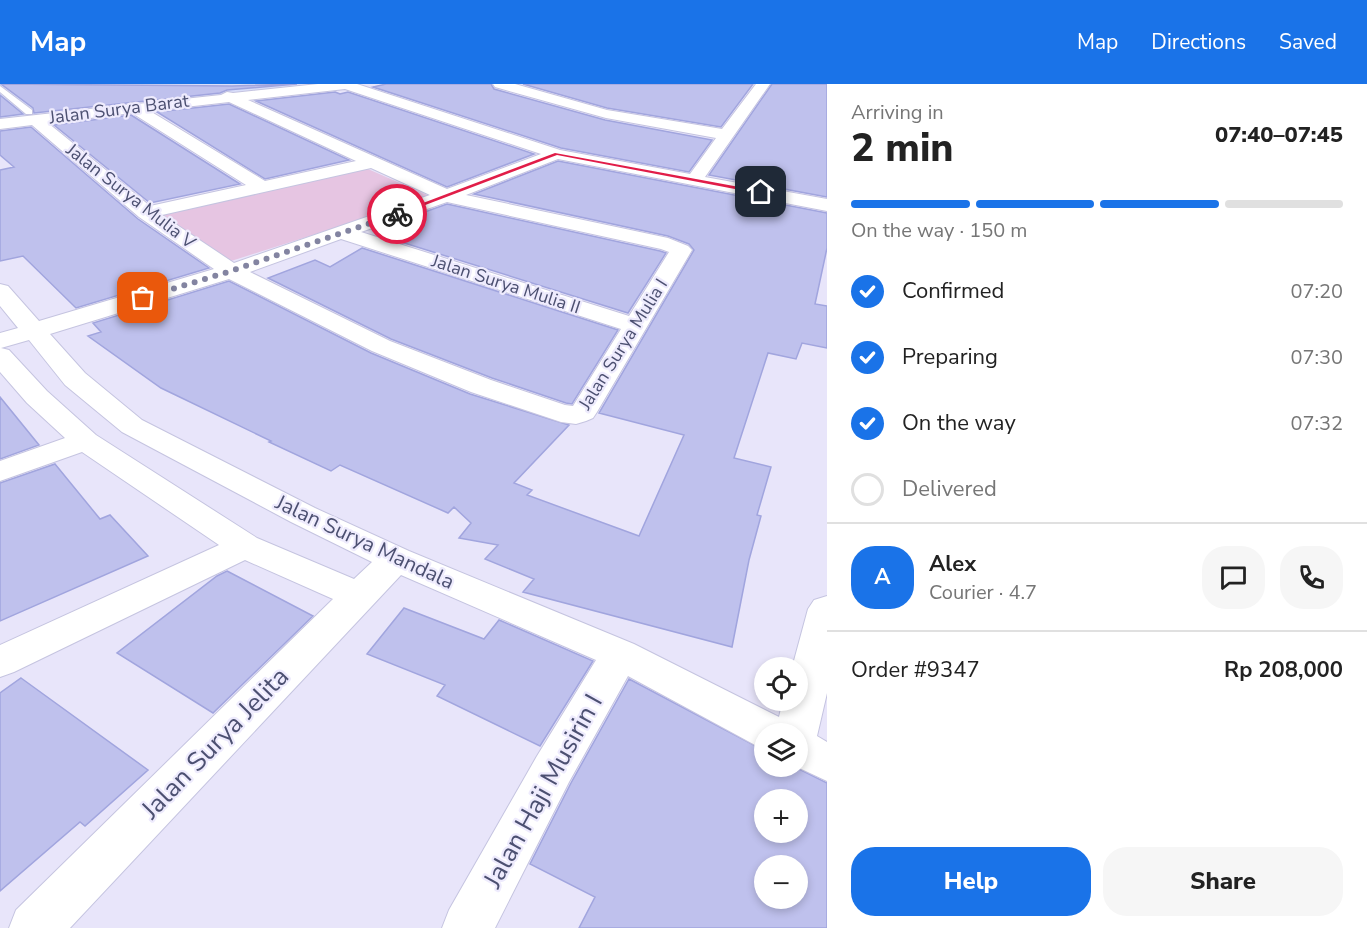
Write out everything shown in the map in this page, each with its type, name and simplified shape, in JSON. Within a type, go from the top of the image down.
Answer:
[{"type":"street","points":[[346,84],[557,154],[827,205]]},
{"type":"street","name":"Jalan Surya Barat","points":[[0,124],[32,115],[132,107],[346,84]]},
{"type":"street","points":[[500,84],[606,114],[728,135]]},
{"type":"street","points":[[694,180],[764,84]]},
{"type":"street","points":[[226,96],[446,196]]},
{"type":"street","points":[[132,107],[262,187]]},
{"type":"street","name":"Jalan Surya Mulia V","points":[[32,115],[146,213],[231,271]]},
{"type":"street","points":[[0,341],[33,333],[231,271],[446,196],[557,154]]},
{"type":"street","points":[[146,213],[370,163]]},
{"type":"street","name":"Jalan Surya Mulia I","points":[[231,271],[381,346],[481,386],[561,413],[576,415],[584,412],[681,250],[677,247],[446,196]]},
{"type":"street","name":"Jalan Surya Mulia II","points":[[342,233],[636,326]]},
{"type":"street","name":"Jalan Surya Mandala","points":[[0,291],[33,333],[75,379],[132,426],[303,515],[396,559],[620,654],[754,725]]},
{"type":"street","points":[[0,356],[37,397],[85,441],[245,546],[359,596]]},
{"type":"street","points":[[0,472],[85,441]]},
{"type":"street","points":[[0,662],[245,546]]},
{"type":"street","name":"Jalan Surya Jelita","points":[[35,928],[396,559]]},
{"type":"street","points":[[799,723],[827,609]]},
{"type":"street","name":"Jalan Haji Musirin I","points":[[468,928],[553,769],[620,654]]},
{"type":"street","points":[[808,753],[827,764]]},
{"type":"lane","points":[[0,88],[32,115]]},
{"type":"shaded area","points":[[0,84],[302,84],[279,90],[62,109],[0,122]]},
{"type":"shaded area","points":[[361,166],[432,197],[228,262],[154,213]]},
{"type":"building","points":[[1,84],[232,86],[297,84],[34,113],[33,108]]},
{"type":"building","points":[[386,84],[491,84],[494,89],[605,120],[712,140],[689,172],[561,148],[373,87]]},
{"type":"building","points":[[523,84],[753,84],[721,127],[607,108]]},
{"type":"building","points":[[772,84],[827,84],[827,197],[709,175]]},
{"type":"building","points":[[335,92],[340,94],[348,92],[534,154],[447,187],[256,101]]},
{"type":"building","points":[[0,95],[23,114],[0,117]]},
{"type":"building","points":[[229,104],[349,160],[265,179],[157,112]]},
{"type":"building","points":[[131,115],[240,184],[150,203],[54,125]]},
{"type":"building","points":[[31,127],[138,219],[209,268],[76,308],[23,256],[0,261],[0,170],[14,167],[0,155],[0,131]]},
{"type":"building","points":[[558,161],[827,213],[827,248],[815,304],[827,306],[827,348],[802,343],[796,359],[768,353],[734,458],[771,467],[757,515],[761,516],[749,560],[732,647],[523,592],[534,579],[485,559],[498,545],[459,538],[471,523],[454,507],[448,513],[340,465],[331,471],[161,388],[88,336],[101,332],[93,323],[229,281],[371,353],[470,394],[569,425],[514,483],[532,490],[527,495],[639,536],[684,435],[599,413],[694,250],[689,244],[668,236],[474,194]]},
{"type":"building","points":[[447,204],[666,253],[628,313],[382,236],[422,213]]},
{"type":"building","points":[[362,248],[618,330],[572,404],[492,378],[391,339],[268,278],[315,260],[330,267]]},
{"type":"building","points":[[0,397],[39,445],[0,459]]},
{"type":"building","points":[[55,464],[100,519],[110,515],[148,556],[0,621],[0,483]]},
{"type":"building","points":[[227,571],[313,616],[213,713],[117,653],[217,576]]},
{"type":"building","points":[[404,608],[484,639],[499,620],[593,661],[540,746],[437,696],[445,685],[367,654]]},
{"type":"building","points":[[21,678],[148,770],[85,826],[80,822],[0,891],[0,693]]},
{"type":"building","points":[[629,679],[754,745],[754,777],[808,777],[808,774],[827,783],[827,928],[579,928],[595,897],[530,864],[571,783]]},
{"type":"way so far","points":[[143,298],[231,271],[397,214]]},
{"type":"route","points":[[397,214],[557,154],[761,192]]}]
